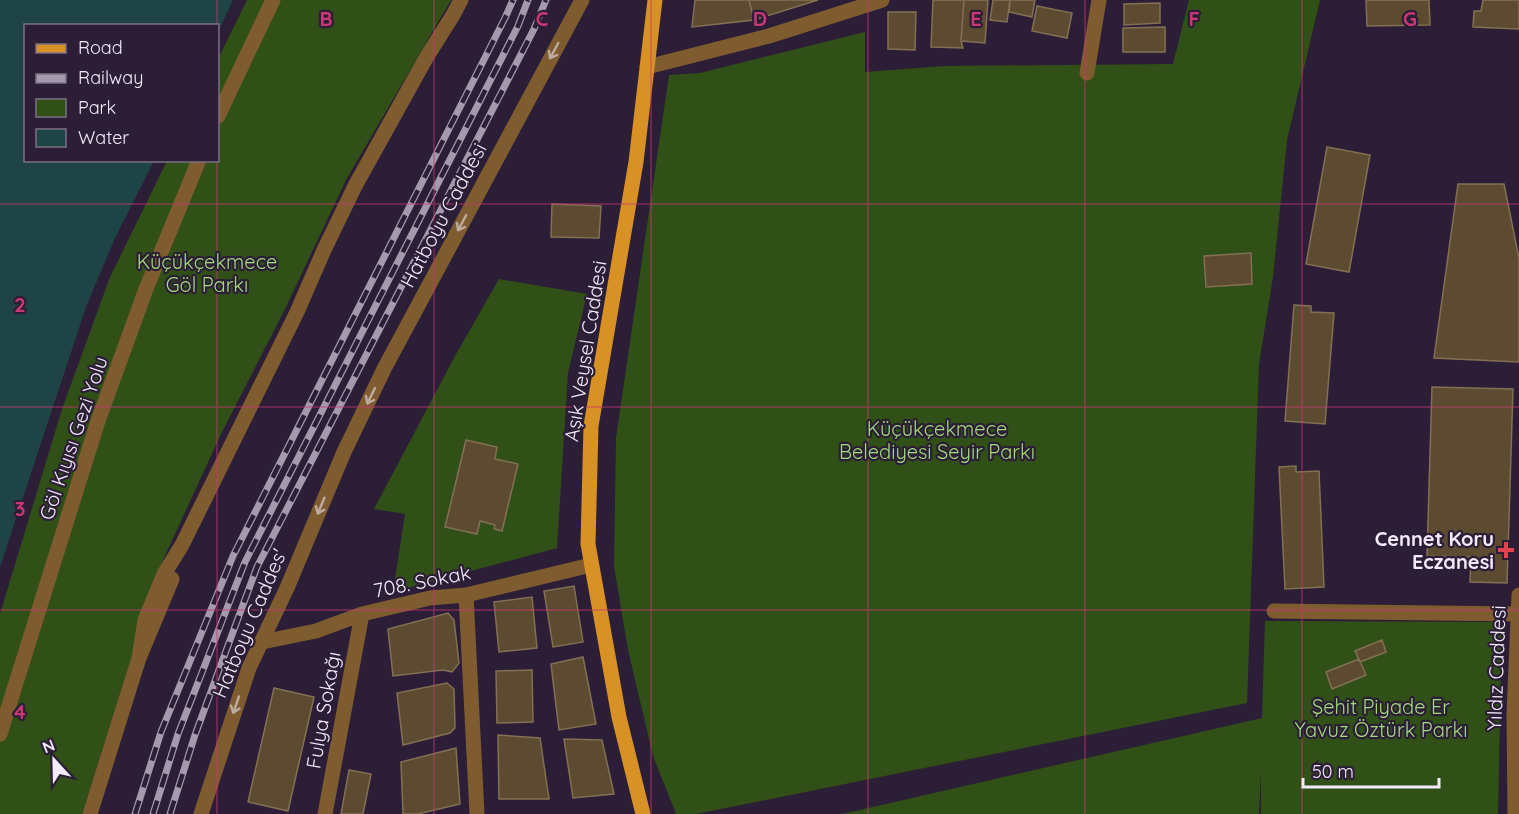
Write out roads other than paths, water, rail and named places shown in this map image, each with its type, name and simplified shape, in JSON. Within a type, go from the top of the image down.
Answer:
[{"type":"main road","name":"Aşık Veysel Caddesi","points":[[643,814],[619,717],[588,544],[591,426],[636,162],[655,0]]},
{"type":"street","points":[[219,114],[273,0]]},
{"type":"street","points":[[90,814],[139,658],[173,577],[175,555],[297,312],[355,186],[460,0]]},
{"type":"street","name":"Hatboyu Caddesi","points":[[344,452],[384,369],[582,0]]},
{"type":"street","points":[[647,67],[769,36],[882,0]]},
{"type":"street","points":[[1087,73],[1099,0]]},
{"type":"street","name":"Göl Kıyısı Gezi Yolu","points":[[0,734],[98,422],[146,289],[198,162]]},
{"type":"street","name":"Hatboyu Caddes'","points":[[201,814],[249,668],[287,588],[344,452]]},
{"type":"street","name":"708. Sokak","points":[[262,642],[319,630],[362,614],[430,598],[466,595],[591,565]]},
{"type":"street","points":[[466,595],[477,814]]},
{"type":"street","name":"Yıldız Caddesi","points":[[1515,814],[1514,715],[1519,595]]},
{"type":"street","points":[[1274,611],[1518,614]]},
{"type":"street","name":"Fulya Sokağı","points":[[325,814],[362,614]]},
{"type":"water","points":[[0,0],[233,0],[219,30],[219,24],[24,24],[24,162],[153,162],[115,238],[86,307],[0,567]]},
{"type":"railway","points":[[135,814],[161,732],[233,556],[513,0]]},
{"type":"railway","points":[[153,814],[178,734],[245,562],[518,26],[528,0]]},
{"type":"railway","points":[[170,814],[195,735],[257,567],[534,29],[546,0]]},
{"type":"place","name":"Cennet Koru Eczanesi","points":[[1506,550]]},
{"type":"park label","name":"Küçükçekmece Göl Parkı","points":[[207,272]]},
{"type":"park label","name":"Küçükçekmece Belediyesi Seyir Parkı","points":[[937,440]]},
{"type":"park label","name":"Şehit Piyade Er Yavuz Öztürk Parkı","points":[[1381,718]]}]
